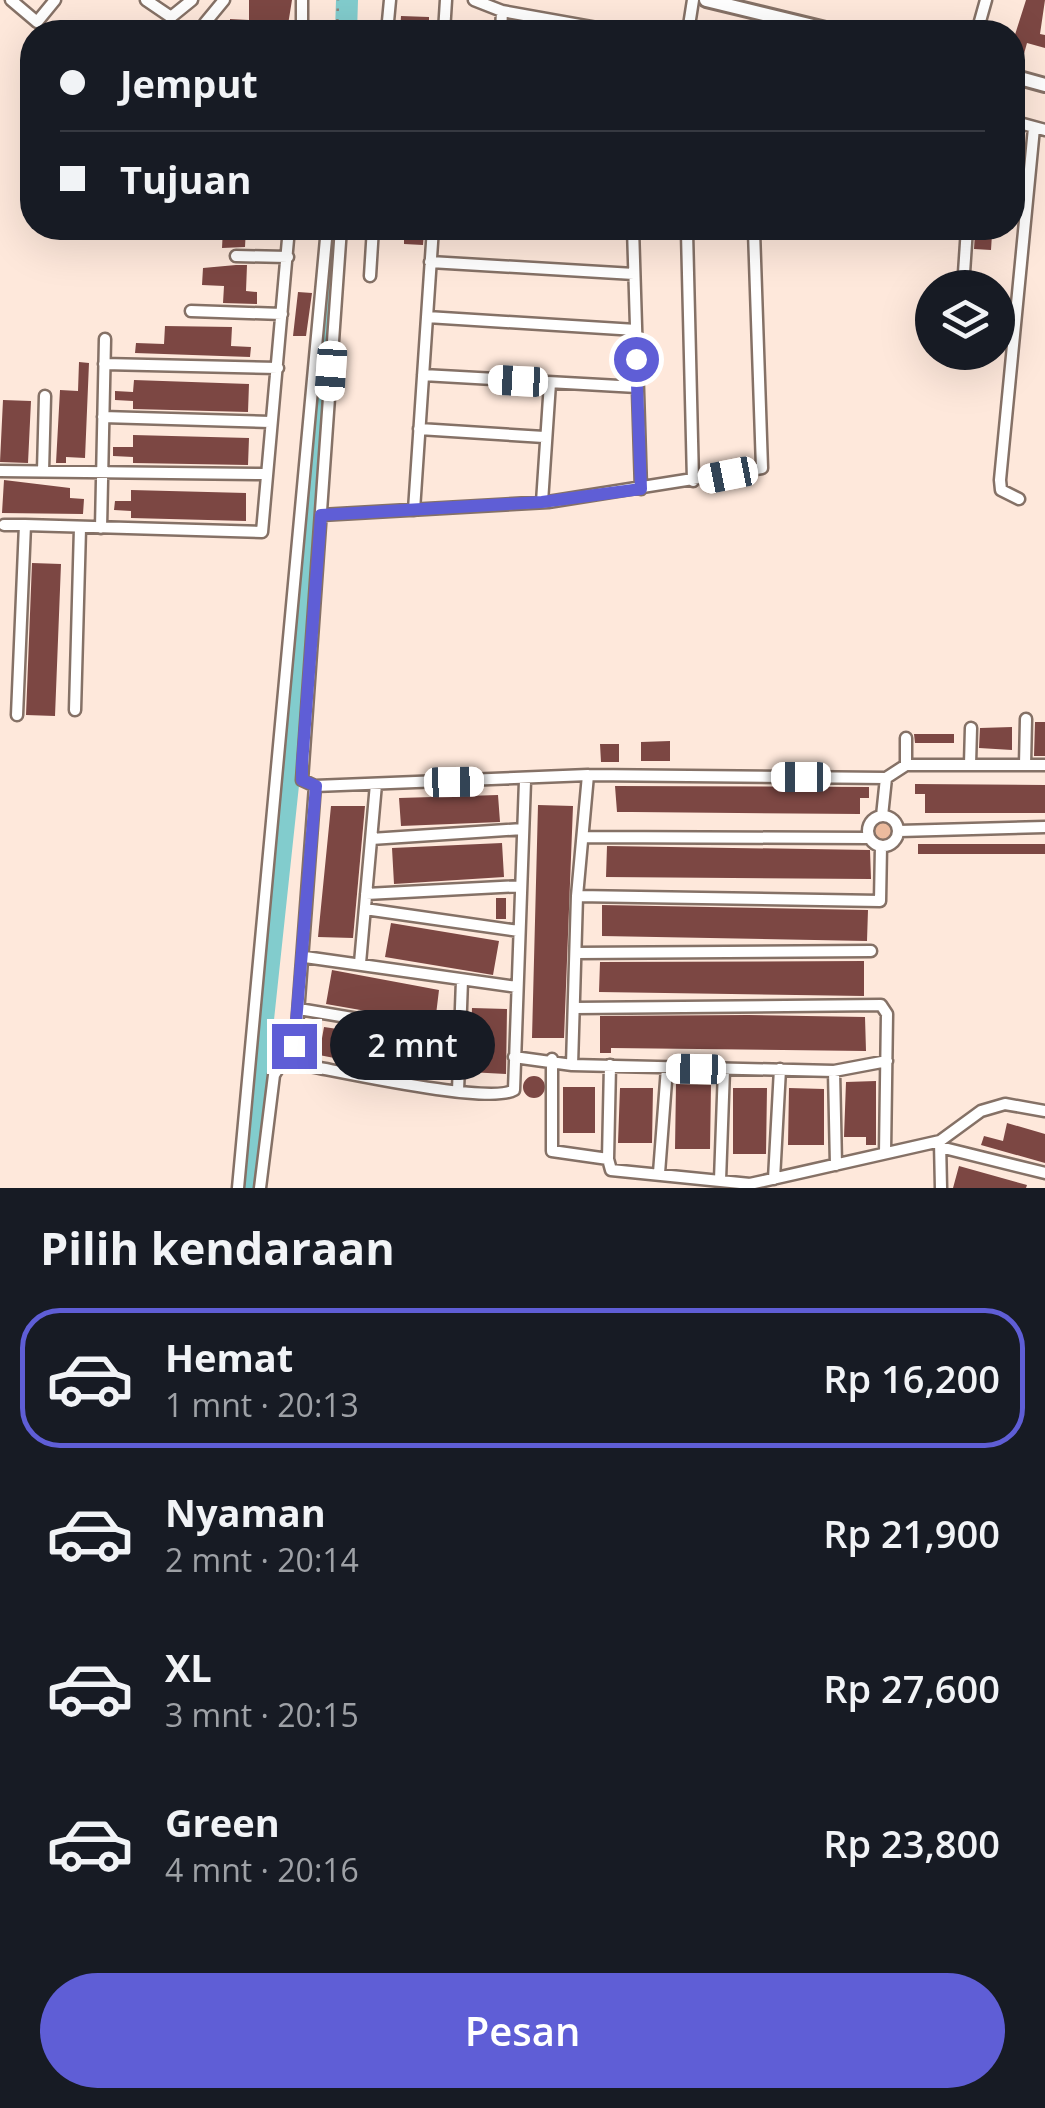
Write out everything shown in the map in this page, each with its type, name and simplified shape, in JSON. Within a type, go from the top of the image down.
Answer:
[{"type":"street","points":[[11,0],[35,20]]},
{"type":"street","points":[[39,20],[55,0]]},
{"type":"street","points":[[146,0],[171,17],[192,0]]},
{"type":"street","points":[[208,20],[224,0]]},
{"type":"street","points":[[474,0],[531,20]]},
{"type":"street","points":[[706,0],[788,20]]},
{"type":"street","points":[[502,10],[502,20]]},
{"type":"street","points":[[1018,499],[1000,490],[1000,480],[1040,129]]},
{"type":"street","points":[[4,525],[257,535],[263,527],[264,474],[289,240]]},
{"type":"street","points":[[238,1188],[326,240]]},
{"type":"street","points":[[340,240],[302,780],[316,786],[588,775],[886,778],[906,765],[1045,765]]},
{"type":"street","points":[[370,276],[373,240]]},
{"type":"street","points":[[414,510],[432,240]]},
{"type":"street","points":[[633,240],[641,489]]},
{"type":"street","points":[[687,240],[694,481]]},
{"type":"street","points":[[321,515],[542,502],[762,468],[754,240]]},
{"type":"street","points":[[964,270],[966,240]]},
{"type":"street","points":[[236,256],[288,257]]},
{"type":"street","points":[[430,262],[634,274]]},
{"type":"street","points":[[191,310],[282,314]]},
{"type":"street","points":[[427,317],[636,330]]},
{"type":"street","points":[[101,528],[104,339]]},
{"type":"street","points":[[104,364],[278,368]]},
{"type":"street","points":[[423,376],[638,387]]},
{"type":"street","points":[[542,502],[550,382]]},
{"type":"street","points":[[43,471],[45,396]]},
{"type":"street","points":[[103,417],[270,422]]},
{"type":"street","points":[[419,429],[544,436]]},
{"type":"street","points":[[0,471],[264,474]]},
{"type":"street","points":[[17,716],[25,525]]},
{"type":"street","points":[[75,710],[80,528]]},
{"type":"street","points":[[1025,765],[1026,719]]},
{"type":"street","points":[[970,764],[971,728]]},
{"type":"street","points":[[906,738],[906,765]]},
{"type":"street","points":[[572,1065],[577,896],[588,775]]},
{"type":"street","points":[[869,838],[870,825],[882,816],[886,778]]},
{"type":"street","points":[[316,786],[294,1046],[298,1060],[304,1065],[458,1091],[511,1092],[524,780]]},
{"type":"street","points":[[360,963],[376,784]]},
{"type":"street","points":[[881,846],[894,842],[899,831],[895,821],[882,816]]},
{"type":"street","points":[[899,831],[1045,827]]},
{"type":"street","points":[[371,839],[523,829]]},
{"type":"street","points":[[584,837],[869,838],[881,846]]},
{"type":"street","points":[[577,896],[880,902],[881,846]]},
{"type":"street","points":[[366,894],[521,886]]},
{"type":"street","points":[[365,908],[519,931]]},
{"type":"street","points":[[576,952],[871,951]]},
{"type":"street","points":[[304,956],[517,988]]},
{"type":"street","points":[[458,1091],[462,980]]},
{"type":"street","points":[[575,1008],[881,1004],[886,1010],[885,1153]]},
{"type":"street","points":[[299,1009],[460,1036]]},
{"type":"street","points":[[260,1188],[274,1075],[294,1046]]},
{"type":"street","points":[[514,1057],[552,1059],[572,1065],[834,1071],[887,1060]]},
{"type":"street","points":[[552,1059],[552,1151],[608,1159]]},
{"type":"street","points":[[610,1065],[611,1170],[750,1184],[940,1144],[1045,1172]]},
{"type":"street","points":[[659,1172],[667,1068]]},
{"type":"street","points":[[720,1180],[724,1069]]},
{"type":"street","points":[[774,1179],[780,1069]]},
{"type":"street","points":[[834,1071],[836,1165]]},
{"type":"street","points":[[940,1144],[994,1107],[1018,1104],[1045,1111]]},
{"type":"street","points":[[940,1144],[941,1188]]},
{"type":"shaded area","points":[[330,240],[290,766],[245,1188],[238,1188]]},
{"type":"shaded area","points":[[883,816],[894,820],[898,831],[894,842],[883,846],[872,842],[868,831],[872,820]]},
{"type":"building","points":[[249,0],[292,0],[289,20],[249,20]]},
{"type":"building","points":[[1026,0],[1045,0],[1040,34],[1045,35],[1045,48],[1027,43],[1025,50],[1025,20],[1020,20]]},
{"type":"building","points":[[401,16],[429,17],[429,20],[401,20]]},
{"type":"building","points":[[222,240],[245,240],[245,247],[222,248]]},
{"type":"building","points":[[404,240],[423,240],[423,245],[404,244]]},
{"type":"building","points":[[975,240],[992,240],[991,250],[974,249]]},
{"type":"building","points":[[247,265],[246,291],[257,292],[257,304],[223,303],[224,286],[202,285],[203,268]]},
{"type":"building","points":[[298,292],[312,293],[306,336],[293,336]]},
{"type":"building","points":[[165,326],[232,327],[231,346],[251,347],[250,357],[135,353],[136,343],[164,344]]},
{"type":"building","points":[[79,362],[89,363],[85,458],[66,457],[66,463],[56,463],[60,390],[78,391]]},
{"type":"building","points":[[134,380],[249,384],[248,412],[133,409],[133,401],[115,400],[115,391],[133,392]]},
{"type":"building","points":[[3,400],[31,401],[28,463],[0,462]]},
{"type":"building","points":[[133,435],[249,438],[248,465],[133,463],[133,457],[113,456],[113,447],[133,447]]},
{"type":"building","points":[[4,480],[70,488],[70,498],[84,499],[83,514],[2,513]]},
{"type":"building","points":[[131,490],[246,493],[246,521],[131,518],[131,511],[114,510],[115,501],[131,501]]},
{"type":"building","points":[[32,563],[61,564],[55,716],[26,715]]},
{"type":"building","points":[[1035,722],[1045,722],[1045,756],[1034,756]]},
{"type":"building","points":[[1012,727],[1012,750],[979,748],[980,728]]},
{"type":"building","points":[[914,734],[954,734],[954,743],[915,743]]},
{"type":"building","points":[[670,741],[670,761],[641,761],[641,742]]},
{"type":"building","points":[[600,744],[619,744],[619,762],[601,762]]},
{"type":"building","points":[[915,784],[1045,785],[1045,813],[925,813],[925,794],[915,794]]},
{"type":"building","points":[[615,786],[869,787],[869,798],[860,798],[860,814],[617,812]]},
{"type":"building","points":[[498,795],[500,822],[401,826],[399,798]]},
{"type":"building","points":[[538,805],[573,806],[564,1038],[532,1038]]},
{"type":"building","points":[[331,806],[365,806],[353,938],[318,937]]},
{"type":"building","points":[[502,843],[504,877],[394,884],[392,848]]},
{"type":"building","points":[[918,844],[1045,844],[1045,854],[918,854]]},
{"type":"building","points":[[607,846],[870,850],[871,879],[606,877]]},
{"type":"building","points":[[496,898],[506,898],[506,919],[496,919]]},
{"type":"building","points":[[602,905],[868,910],[867,941],[602,936]]},
{"type":"building","points":[[391,923],[499,941],[493,975],[385,957]]},
{"type":"building","points":[[864,961],[864,996],[599,992],[600,962]]},
{"type":"building","points":[[332,970],[439,990],[435,1023],[326,1004]]},
{"type":"building","points":[[472,1008],[507,1009],[506,1074],[469,1072]]},
{"type":"building","points":[[600,1016],[865,1017],[866,1051],[611,1048],[611,1053],[600,1053]]},
{"type":"building","points":[[324,1027],[432,1043],[426,1076],[319,1055]]},
{"type":"building","points":[[534,1076],[542,1079],[542,1095],[534,1098],[526,1095],[523,1087],[526,1079]]},
{"type":"building","points":[[876,1081],[876,1145],[866,1145],[866,1137],[844,1137],[846,1082]]},
{"type":"building","points":[[676,1084],[711,1085],[710,1149],[675,1149]]},
{"type":"building","points":[[563,1087],[595,1087],[595,1133],[563,1133]]},
{"type":"building","points":[[620,1088],[653,1088],[652,1143],[618,1143]]},
{"type":"building","points":[[733,1088],[767,1088],[766,1154],[733,1154]]},
{"type":"building","points":[[789,1088],[824,1089],[824,1145],[788,1145]]},
{"type":"building","points":[[1007,1123],[1045,1134],[1045,1163],[981,1145],[984,1136],[1003,1141]]},
{"type":"building","points":[[959,1166],[1027,1185],[953,1188]]},
{"type":"waterway","points":[[346,20],[347,0]]},
{"type":"waterway","points":[[245,1188],[290,766],[328,260]]},
{"type":"route","points":[[294,1046],[316,786],[302,780],[302,764],[321,515],[542,502],[641,489],[636,359]]}]
